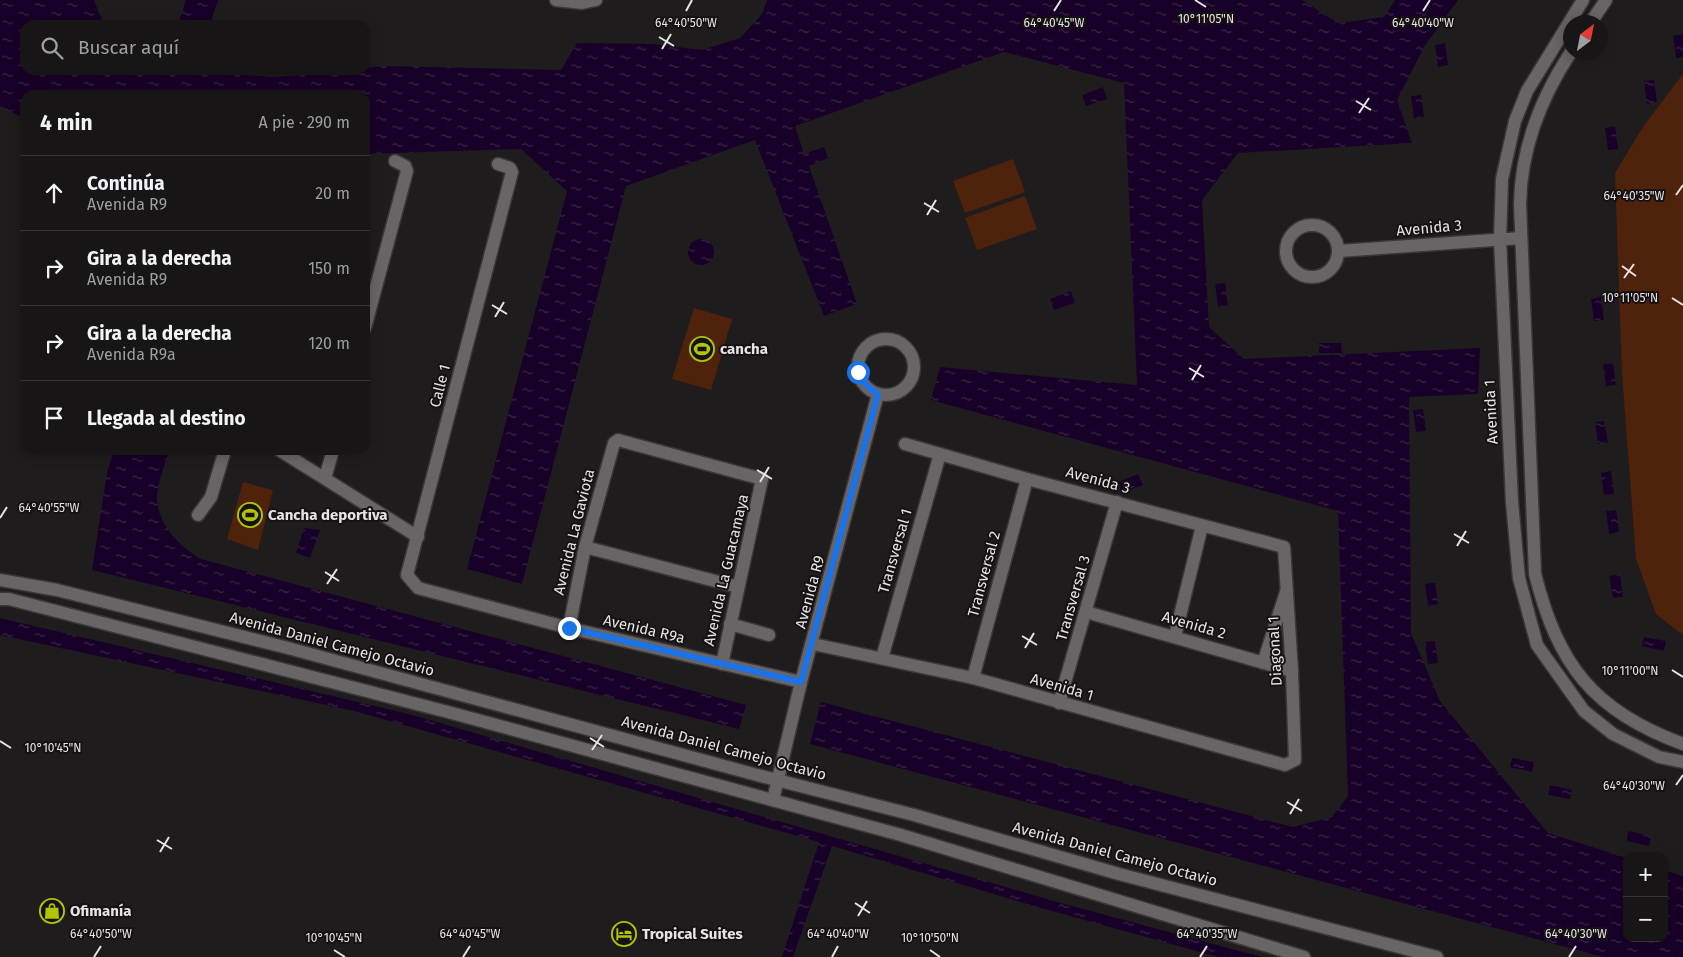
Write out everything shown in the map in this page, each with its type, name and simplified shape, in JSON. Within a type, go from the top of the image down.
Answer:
[{"type":"street","points":[[556,0],[582,3],[596,0]]},
{"type":"street","name":"Avenida 1","points":[[1583,0],[1527,91],[1515,121],[1502,179],[1500,239],[1512,502],[1519,578],[1537,645],[1584,711],[1613,734],[1659,757],[1683,762]]},
{"type":"street","points":[[1596,15],[1606,0]]},
{"type":"street","points":[[1566,60],[1535,119],[1520,175],[1535,574],[1545,612],[1555,637],[1580,678],[1601,700],[1629,720],[1656,734],[1683,744]]},
{"type":"street","points":[[370,309],[407,171],[405,166],[395,161]]},
{"type":"street","name":"Calle 1","points":[[451,597],[418,588],[408,575],[512,172],[510,168],[498,164]]},
{"type":"street","points":[[1309,224],[1317,224],[1330,231],[1335,237],[1339,252],[1338,259],[1329,271],[1315,277],[1300,274],[1294,270],[1286,250],[1287,242],[1296,230],[1309,224]]},
{"type":"street","name":"Avenida 3","points":[[1339,252],[1521,238]]},
{"type":"street","points":[[889,339],[899,342],[907,348],[913,357],[914,367],[910,381],[899,392],[889,395],[878,394],[869,389],[862,381],[858,372],[858,361],[862,352],[869,344],[889,339]]},
{"type":"street","points":[[1506,379],[1527,379]]},
{"type":"street","name":"Avenida R9","points":[[773,800],[801,682],[813,644],[878,394]]},
{"type":"street","name":"Avenida La Guacamaya","points":[[614,443],[618,440],[759,476],[762,479],[763,483],[722,664]]},
{"type":"street","name":"Avenida La Gaviota","points":[[569,628],[585,547],[614,443]]},
{"type":"street","name":"Avenida 3","points":[[905,444],[1026,479],[1283,546]]},
{"type":"street","name":"Transversal 1","points":[[882,658],[940,454]]},
{"type":"street","points":[[198,515],[211,497],[224,455]]},
{"type":"street","points":[[287,455],[418,536]]},
{"type":"street","points":[[325,478],[332,455]]},
{"type":"street","name":"Transversal 2","points":[[973,678],[1026,479]]},
{"type":"street","name":"Transversal 3","points":[[1059,703],[1117,502]]},
{"type":"street","points":[[1175,636],[1202,526]]},
{"type":"street","name":"Diagonal 1","points":[[1283,546],[1286,550],[1296,757]]},
{"type":"street","points":[[585,547],[738,587]]},
{"type":"street","name":"Avenida Daniel Camejo Octavio","points":[[0,580],[57,590],[288,648],[914,815],[1120,874],[1437,957]]},
{"type":"street","points":[[1263,663],[1288,585]]},
{"type":"street","name":"Avenida R9a","points":[[451,597],[569,628],[801,682]]},
{"type":"street","points":[[0,599],[9,599],[448,712],[901,835],[1304,957]]},
{"type":"street","name":"Avenida 2","points":[[1086,612],[1292,671]]},
{"type":"street","points":[[730,624],[769,635]]},
{"type":"street","name":"Avenida 1","points":[[813,644],[973,678],[1285,765],[1292,763],[1296,757]]},
{"type":"shaded area","points":[[1683,74],[1683,635],[1656,614],[1636,559],[1622,373],[1615,173],[1643,127]]},
{"type":"shaded area","points":[[1013,159],[1025,192],[965,213],[953,181]]},
{"type":"shaded area","points":[[1025,196],[1037,229],[977,250],[965,218]]},
{"type":"shaded area","name":"cancha","points":[[694,308],[732,319],[711,390],[672,379]]},
{"type":"shaded area","name":"Cancha deportiva","points":[[243,482],[273,490],[258,550],[227,539]]},
{"type":"water","points":[[0,0],[94,0],[102,20],[20,20],[20,75],[243,75],[274,77],[370,75],[370,67],[384,66],[561,70],[577,43],[654,44],[702,50],[740,38],[762,14],[767,0],[1302,0],[1338,23],[1384,17],[1395,0],[1458,0],[1424,47],[1397,100],[1412,143],[1238,153],[1202,200],[1209,327],[1244,359],[1480,348],[1478,394],[1409,397],[1411,633],[1440,701],[1548,833],[1623,857],[1623,942],[1668,942],[1668,871],[1683,876],[1683,957],[1603,957],[810,744],[821,702],[1293,827],[1332,817],[1348,796],[1338,511],[931,400],[940,367],[1137,385],[1124,83],[1004,52],[795,126],[804,154],[824,147],[828,158],[809,166],[857,304],[824,316],[755,140],[626,186],[522,584],[467,569],[567,191],[521,149],[370,154],[370,90],[20,90],[20,116],[0,106]]},
{"type":"water","points":[[186,0],[218,0],[212,20],[180,20]]},
{"type":"water","points":[[1683,34],[1683,57],[1676,58],[1673,36]]},
{"type":"water","points":[[1445,43],[1448,65],[1438,67],[1435,45]]},
{"type":"water","points":[[1654,80],[1657,102],[1647,104],[1644,81]]},
{"type":"water","points":[[1103,87],[1107,99],[1086,106],[1082,95]]},
{"type":"water","points":[[1421,95],[1424,117],[1414,119],[1411,96]]},
{"type":"water","points":[[1615,126],[1618,149],[1608,150],[1605,128]]},
{"type":"water","points":[[701,239],[710,243],[714,252],[710,261],[701,265],[692,261],[688,252],[692,243]]},
{"type":"water","points":[[1225,283],[1228,305],[1218,307],[1215,284]]},
{"type":"water","points":[[1071,291],[1075,303],[1054,310],[1050,299]]},
{"type":"water","points":[[1601,297],[1604,320],[1594,321],[1591,299]]},
{"type":"water","points":[[1319,343],[1341,343],[1342,353],[1319,353]]},
{"type":"water","points":[[1613,363],[1616,385],[1606,386],[1603,364]]},
{"type":"water","points":[[1423,409],[1426,431],[1416,432],[1413,410]]},
{"type":"water","points":[[1604,421],[1608,443],[1598,444],[1595,422]]},
{"type":"water","points":[[112,455],[168,455],[158,487],[157,499],[159,509],[166,527],[185,548],[201,559],[746,705],[739,729],[92,570],[107,472]]},
{"type":"water","points":[[1611,471],[1614,494],[1604,495],[1601,473]]},
{"type":"water","points":[[1138,474],[1143,485],[1122,493],[1118,482]]},
{"type":"water","points":[[1616,510],[1619,532],[1609,534],[1606,511]]},
{"type":"water","points":[[304,528],[320,530],[310,558],[296,553]]},
{"type":"water","points":[[1620,574],[1623,597],[1613,598],[1609,576]]},
{"type":"water","points":[[1435,582],[1438,604],[1428,606],[1425,584]]},
{"type":"water","points":[[0,618],[409,714],[1061,903],[1262,957],[1218,957],[1034,906],[832,846],[793,957],[782,957],[819,842],[354,711],[0,635]]},
{"type":"water","points":[[1644,637],[1666,641],[1664,651],[1642,646]]},
{"type":"water","points":[[1435,641],[1438,663],[1428,664],[1425,642]]},
{"type":"water","points":[[1512,758],[1534,762],[1532,772],[1510,767]]},
{"type":"water","points":[[1550,785],[1572,790],[1570,799],[1548,795]]},
{"type":"water","points":[[1628,831],[1651,836],[1649,846],[1627,841]]},
{"type":"pier","points":[[109,455],[112,455],[107,472],[97,527],[95,527],[104,472]]},
{"type":"place","name":"cancha","points":[[702,349]]},
{"type":"place","name":"Cancha deportiva","points":[[250,515]]},
{"type":"place","name":"Ofimanía","points":[[52,911]]},
{"type":"place","name":"Tropical Suites","points":[[624,934]]},
{"type":"route","points":[[569,628],[801,682],[813,644],[878,394],[869,389],[862,381],[858,372]]}]
